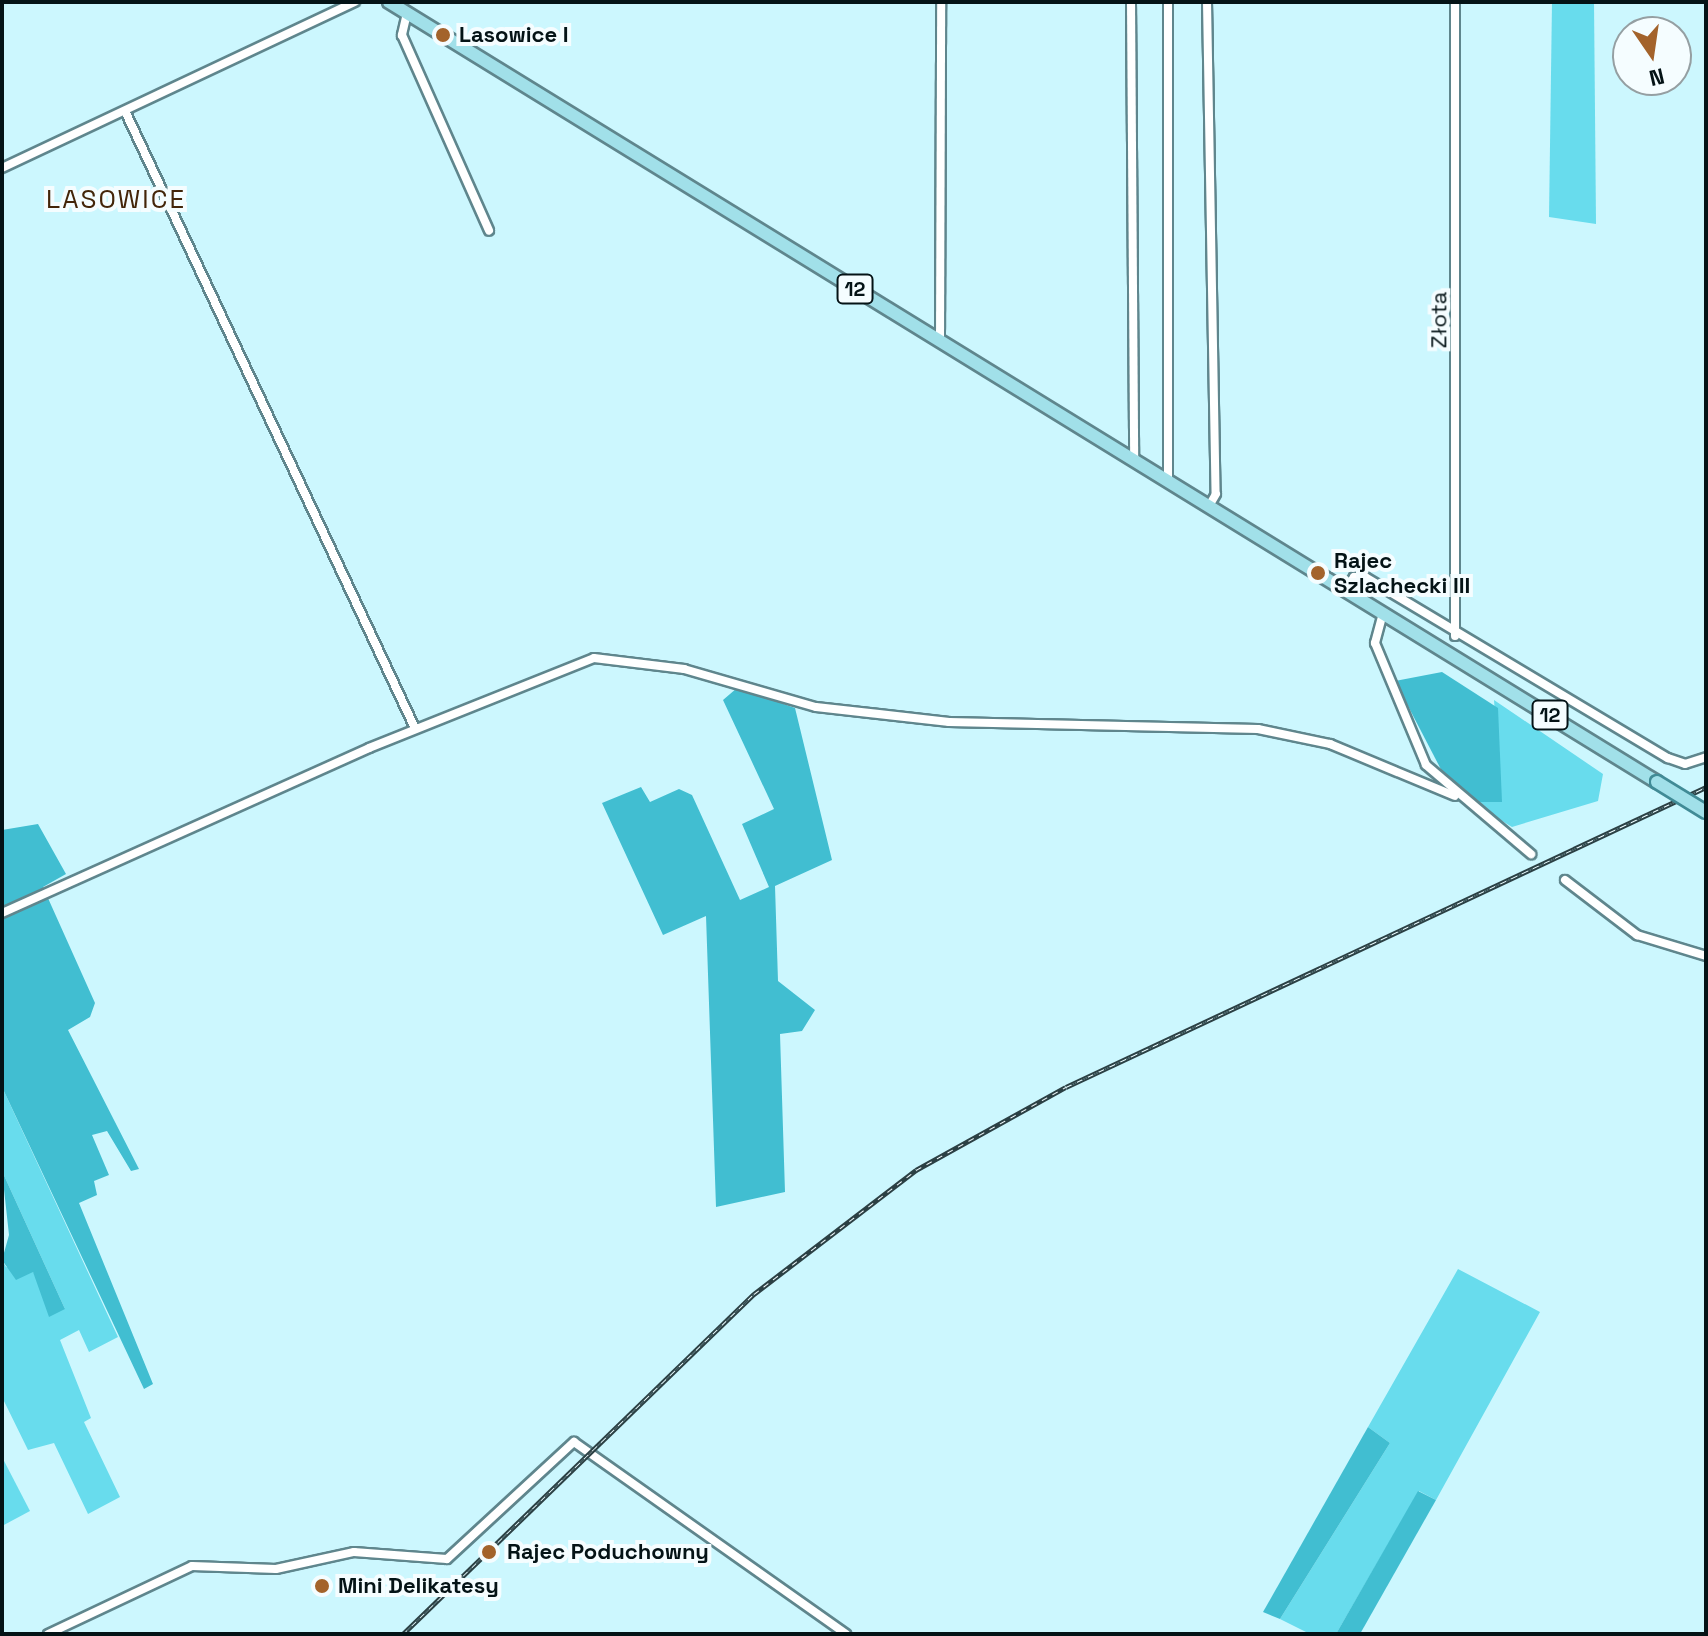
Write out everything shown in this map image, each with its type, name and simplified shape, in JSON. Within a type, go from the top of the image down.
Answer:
[{"type":"main road","name":"12","points":[[389,2],[1706,812]]},
{"type":"street","points":[[2,168],[355,2]]},
{"type":"street","points":[[940,341],[941,2]]},
{"type":"street","points":[[1131,2],[1134,460]]},
{"type":"street","points":[[1168,2],[1168,481]]},
{"type":"street","points":[[1207,2],[1216,494],[1209,506]]},
{"type":"street","name":"Złota","points":[[1455,2],[1455,636]]},
{"type":"street","points":[[407,13],[402,35],[489,230]]},
{"type":"street","points":[[125,111],[415,728]]},
{"type":"street","points":[[1345,590],[1354,577],[1365,577],[1455,636],[1668,758],[1685,764],[1706,757]]},
{"type":"street","points":[[1383,613],[1374,637],[1409,734],[1455,796]]},
{"type":"street","points":[[2,913],[415,728],[542,675],[608,656],[684,669],[816,707],[949,722],[1127,720],[1258,729],[1330,744],[1455,796],[1531,854]]},
{"type":"street","points":[[1565,880],[1637,935],[1706,956]]},
{"type":"street","points":[[48,1634],[192,1566],[276,1569],[354,1552],[447,1559],[574,1442],[846,1634]]},
{"type":"shaded area","points":[[1552,2],[1594,2],[1596,224],[1549,217]]},
{"type":"shaded area","points":[[1442,672],[1498,708],[1502,802],[1471,802],[1447,781],[1395,681]]},
{"type":"shaded area","points":[[737,688],[795,708],[832,860],[775,886],[778,981],[815,1010],[802,1031],[780,1034],[785,1192],[716,1207],[706,916],[663,935],[602,803],[641,787],[650,802],[679,789],[692,795],[740,900],[769,887],[742,824],[774,809],[723,700]]},
{"type":"shaded area","points":[[1494,700],[1603,774],[1598,801],[1512,827],[1471,802],[1501,802]]},
{"type":"shaded area","points":[[38,824],[66,874],[43,887],[95,1003],[90,1017],[68,1030],[139,1169],[131,1171],[107,1131],[92,1135],[109,1175],[94,1181],[97,1195],[79,1203],[153,1384],[144,1389],[2,1087],[2,830]]},
{"type":"shaded area","points":[[2,1087],[118,1337],[89,1352],[79,1330],[60,1340],[91,1418],[84,1422],[120,1497],[88,1514],[54,1443],[28,1450],[2,1397],[2,1260],[6,1267],[33,1272],[65,1309],[2,1171]]},
{"type":"shaded area","points":[[2,1171],[65,1309],[49,1317],[33,1272],[16,1280],[2,1260],[9,1235]]},
{"type":"shaded area","points":[[1458,1269],[1540,1312],[1436,1500],[1419,1491],[1336,1634],[1310,1634],[1280,1619],[1390,1443],[1368,1427]]},
{"type":"shaded area","points":[[1368,1427],[1390,1443],[1280,1619],[1263,1612]]},
{"type":"shaded area","points":[[2,1457],[30,1511],[2,1526]]},
{"type":"shaded area","points":[[1418,1491],[1436,1500],[1360,1634],[1336,1634]]},
{"type":"railway","points":[[403,1634],[754,1294],[916,1170],[1066,1087],[1706,787]]},
{"type":"place","name":"Lasowice I","points":[[443,35]]},
{"type":"place","name":"Rajec Szlachecki III","points":[[1318,573]]},
{"type":"place","name":"Rajec Poduchowny","points":[[489,1552]]},
{"type":"place","name":"Mini Delikatesy","points":[[322,1586]]},
{"type":"district","name":"LASOWICE","points":[[116,200]]}]
